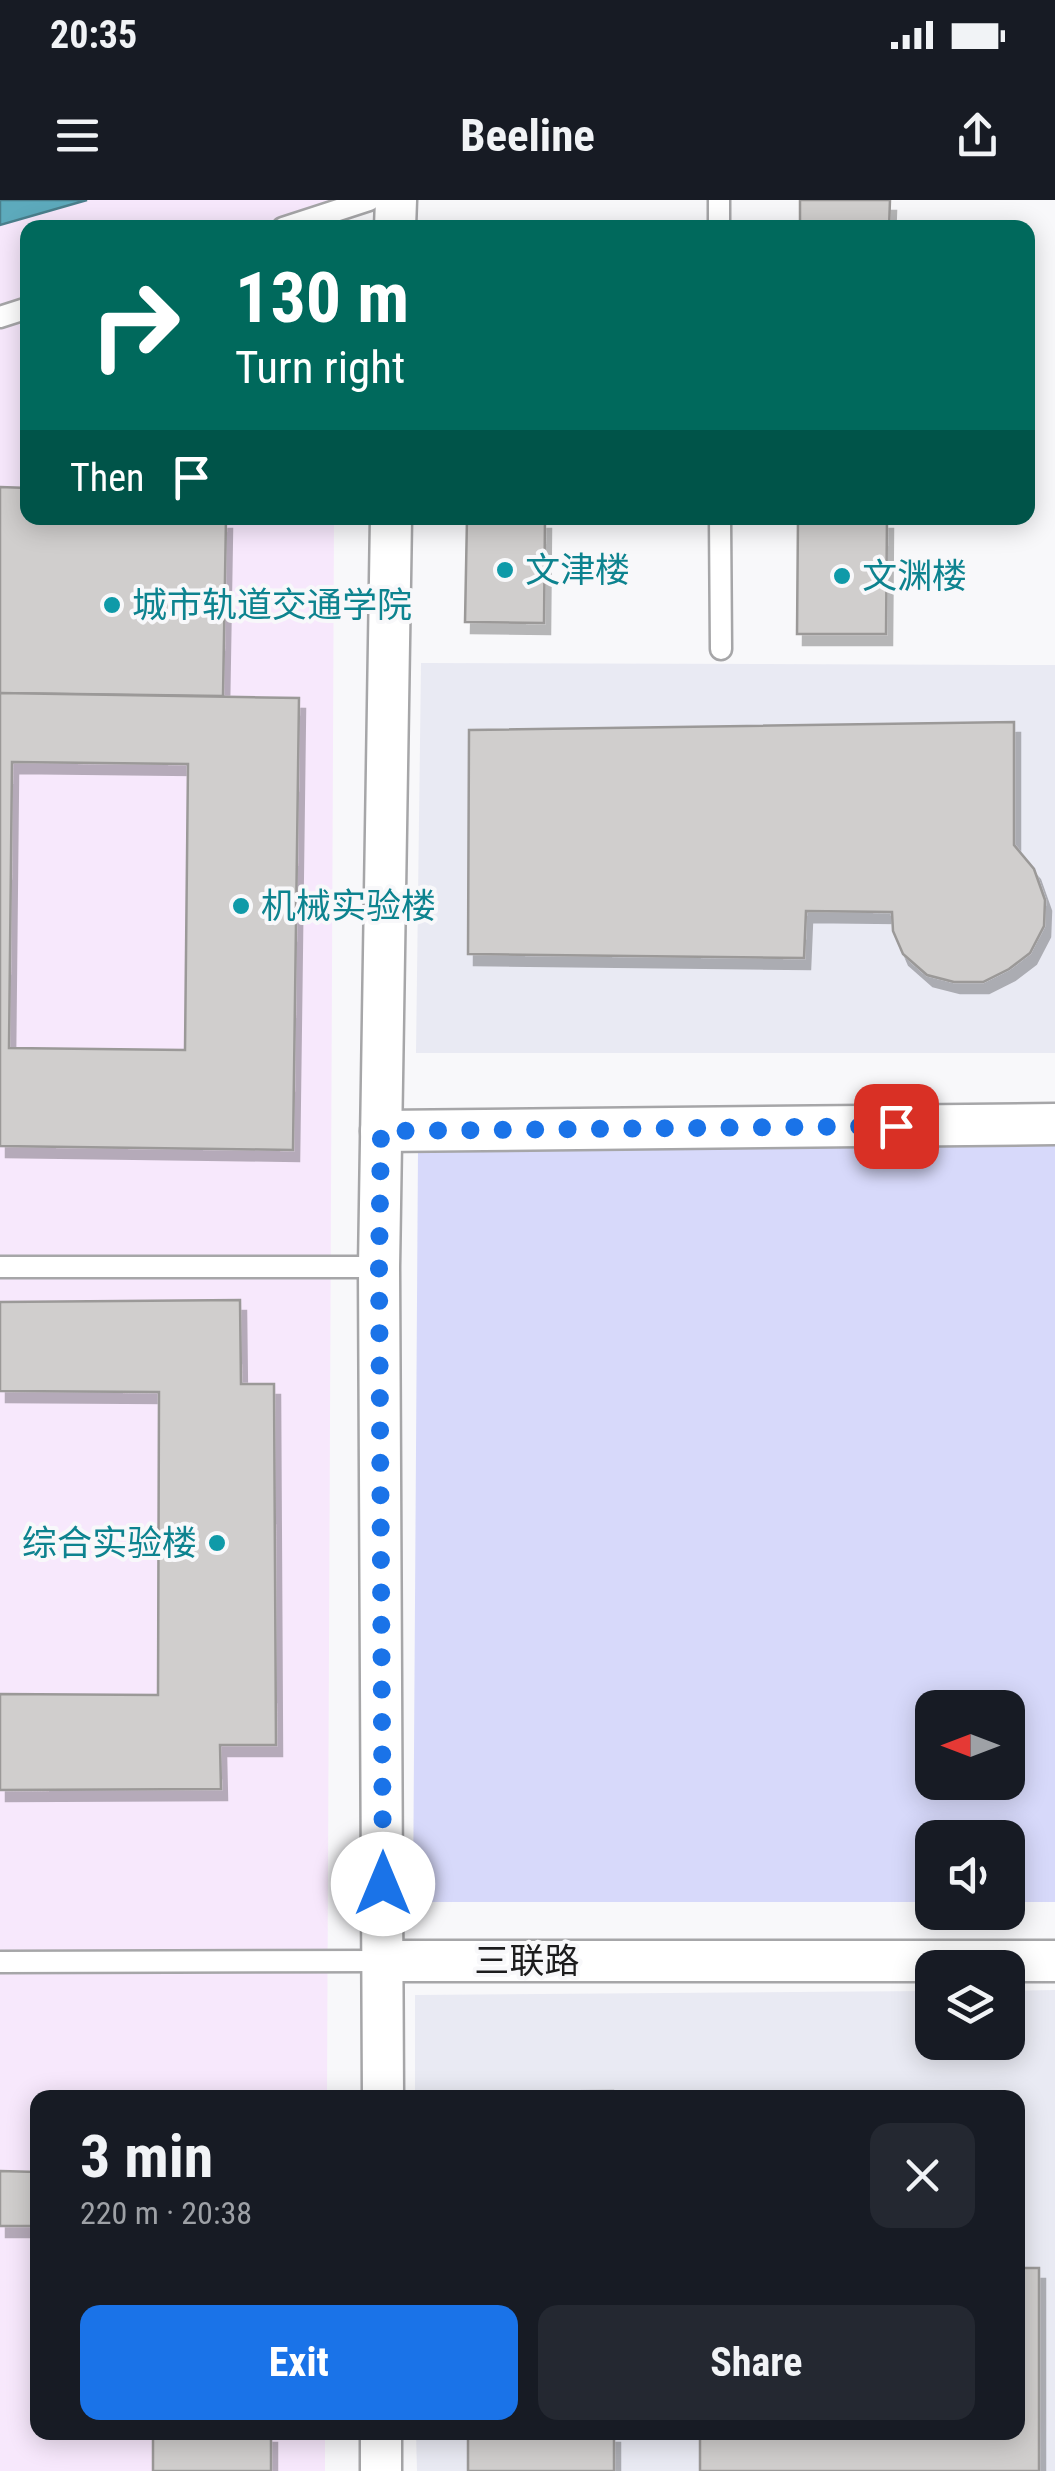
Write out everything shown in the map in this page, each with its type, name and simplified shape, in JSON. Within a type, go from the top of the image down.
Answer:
[{"type":"street","points":[[383,2090],[379,1268],[391,525]]},
{"type":"street","points":[[381,1131],[1055,1124]]},
{"type":"street","name":"三联路","points":[[384,1961],[1055,1961]]},
{"type":"street","points":[[380,2471],[381,2440]]},
{"type":"lane","points":[[308,220],[369,200]]},
{"type":"lane","points":[[720,525],[721,649]]},
{"type":"lane","points":[[0,1267],[379,1268]]},
{"type":"lane","name":"三联路","points":[[0,1962],[384,1961]]},
{"type":"shaded area","points":[[0,200],[87,200],[0,225]]},
{"type":"shaded area","points":[[80,200],[335,200],[335,220],[20,220],[20,525],[334,525],[327,2090],[30,2090],[30,2440],[325,2440],[325,2471],[0,2471],[0,223]]},
{"type":"shaded area","points":[[421,663],[1055,665],[1055,1053],[416,1053]]},
{"type":"shaded area","points":[[1055,1141],[1055,1902],[1025,1902],[1025,1820],[915,1820],[915,1902],[413,1902],[418,1149]]},
{"type":"shaded area","points":[[1055,1990],[1055,2471],[417,2471],[416,2440],[1025,2440],[1025,2090],[415,2090],[415,1995],[915,1991],[915,2060],[1025,2060],[1025,1991]]},
{"type":"building","points":[[800,200],[890,200],[889,220],[800,220]]},
{"type":"building","name":"城市轨道交通学院","points":[[0,487],[20,488],[20,525],[226,525],[223,696],[0,693]]},
{"type":"building","name":"文津楼","points":[[467,525],[545,525],[544,623],[465,622]]},
{"type":"building","name":"文渊楼","points":[[798,525],[887,525],[886,634],[797,634]]},
{"type":"building","name":"机械实验楼","points":[[0,693],[299,698],[293,1150],[0,1146]],"holes":[[[12,762],[188,764],[185,1050],[9,1048]]]},
{"type":"building","points":[[1014,722],[1014,845],[1034,869],[1045,900],[1044,926],[1030,953],[983,982],[954,982],[927,975],[903,954],[893,931],[892,912],[806,911],[804,958],[468,954],[469,730]]},
{"type":"building","name":"综合实验楼","points":[[240,1300],[241,1384],[274,1384],[276,1745],[220,1745],[221,1789],[0,1790],[0,1694],[158,1695],[159,1392],[0,1391],[0,1302]]},
{"type":"building","points":[[0,2171],[30,2172],[30,2226],[0,2226]]},
{"type":"building","points":[[1025,2268],[1039,2268],[1039,2471],[700,2471],[700,2440],[1025,2440]]},
{"type":"building","points":[[153,2440],[271,2440],[271,2471],[153,2471]]},
{"type":"building","points":[[468,2440],[614,2440],[614,2471],[468,2471]]},
{"type":"place","name":"文津楼","points":[[505,570]]},
{"type":"place","name":"文渊楼","points":[[842,576]]},
{"type":"place","name":"城市轨道交通学院","points":[[112,605]]},
{"type":"place","name":"机械实验楼","points":[[241,906]]},
{"type":"place","name":"综合实验楼","points":[[217,1543]]},
{"type":"route","points":[[383,1884],[381,1131],[896,1126]]}]
